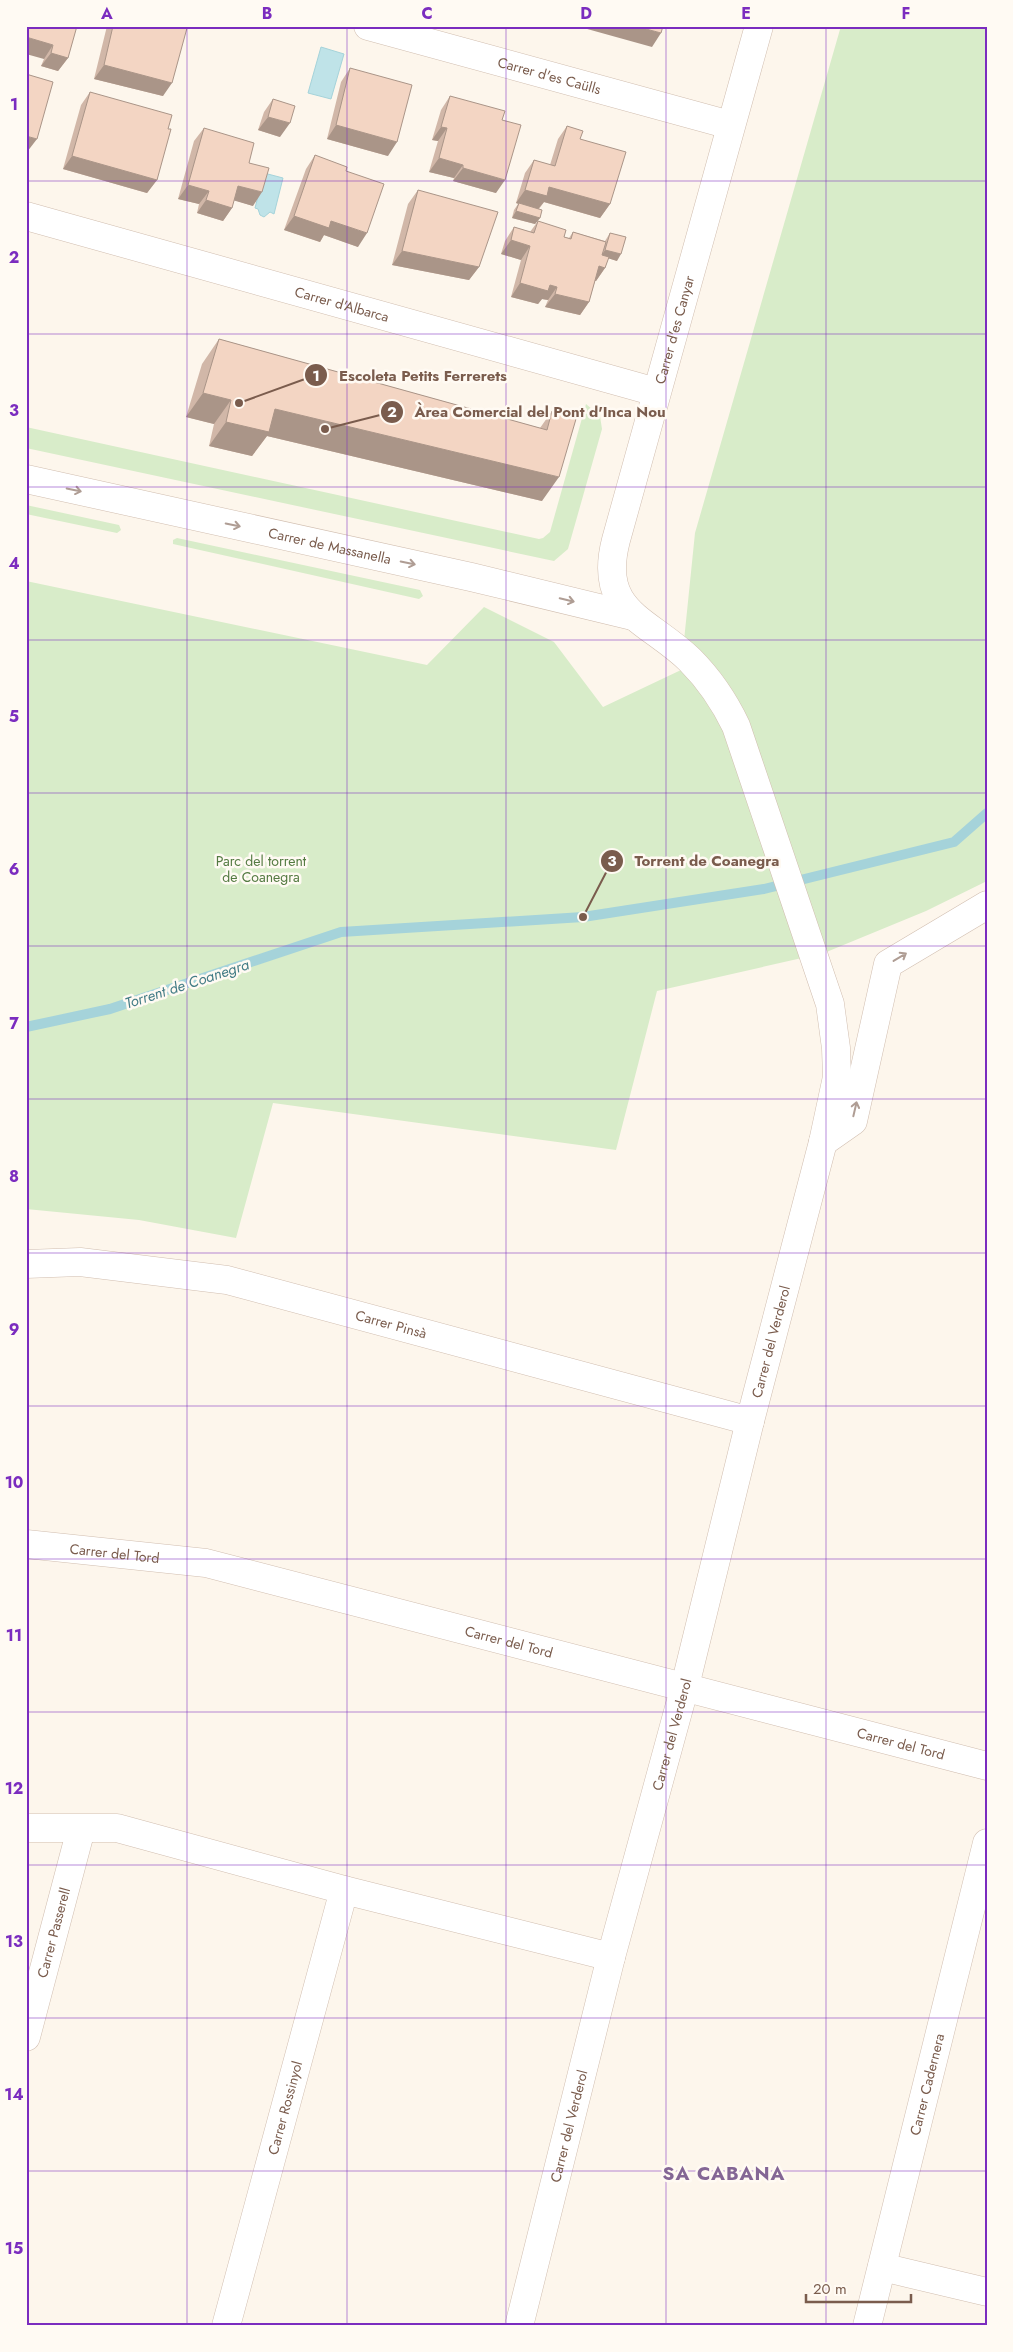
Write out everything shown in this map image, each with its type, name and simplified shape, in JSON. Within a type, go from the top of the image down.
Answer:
[{"type":"street","name":"Carrer d'es Caülls","points":[[368,26],[730,125]]},
{"type":"street","name":"Carrer d'es Canyar","points":[[639,620],[620,601],[614,585],[613,553],[758,26]]},
{"type":"street","name":"Carrer d'Albarca","points":[[26,216],[656,392]]},
{"type":"street","name":"Carrer de Massanella","points":[[26,479],[462,575],[639,620]]},
{"type":"street","name":"Carrer del Verderol","points":[[518,2326],[611,1957],[685,1686],[750,1421],[823,1142],[836,1077],[836,1048],[830,1004],[742,740],[715,689],[691,661],[639,620]]},
{"type":"street","points":[[823,1142],[852,1121],[888,964],[987,905]]},
{"type":"street","name":"Carrer Pinsà","points":[[26,1264],[80,1262],[227,1280],[750,1421]]},
{"type":"street","name":"Carrer del Tord","points":[[26,1544],[206,1563],[987,1766]]},
{"type":"street","points":[[26,1828],[81,1830],[117,1828],[344,1890],[611,1957]]},
{"type":"street","name":"Carrer Passerell","points":[[26,2037],[81,1830]]},
{"type":"street","name":"Carrer Cadernera","points":[[867,2326],[987,1843]]},
{"type":"street","name":"Carrer Rossinyol","points":[[226,2326],[344,1890]]},
{"type":"street","points":[[882,2267],[987,2292]]},
{"type":"green space","name":"Parc del torrent de Coanegra","points":[[841,26],[987,26],[987,881],[926,911],[824,953],[657,991],[616,1150],[273,1103],[236,1238],[139,1220],[26,1209],[26,581],[427,665],[484,607],[554,642],[603,707],[681,670],[695,533]]},
{"type":"green space","points":[[586,404],[600,416],[602,429],[568,549],[554,561],[26,448],[26,427],[539,539],[550,532]]},
{"type":"green space","points":[[26,505],[119,525],[121,530],[117,533],[26,514]]},
{"type":"green space","points":[[177,538],[420,590],[423,596],[419,599],[173,544],[173,540]]},
{"type":"water","points":[[321,47],[344,54],[331,99],[308,93]]},
{"type":"water","points":[[264,173],[283,178],[274,214],[270,212],[264,217],[255,208]]},
{"type":"building","points":[[26,26],[77,26],[68,58],[51,53],[53,45],[26,37]]},
{"type":"building","points":[[113,26],[179,26],[187,28],[172,83],[104,65]]},
{"type":"building","points":[[635,26],[663,26],[661,33]]},
{"type":"building","points":[[350,68],[412,85],[397,142],[336,125]]},
{"type":"building","points":[[26,74],[53,82],[37,139],[26,136]]},
{"type":"building","points":[[90,92],[172,115],[168,129],[171,129],[157,180],[72,156]]},
{"type":"building","points":[[450,96],[505,111],[502,120],[521,125],[505,180],[463,168],[463,165],[439,158],[447,128],[441,127]]},
{"type":"building","points":[[273,99],[295,106],[290,123],[268,117]]},
{"type":"building","points":[[567,126],[583,131],[580,139],[626,152],[610,204],[549,187],[547,196],[525,190],[534,160],[555,166]]},
{"type":"building","points":[[204,128],[254,143],[249,163],[269,168],[262,192],[238,186],[232,208],[206,200],[209,191],[188,185]]},
{"type":"building","points":[[315,155],[347,167],[346,171],[384,184],[367,233],[331,221],[329,228],[294,216]]},
{"type":"building","points":[[418,190],[498,212],[479,267],[402,251]]},
{"type":"building","points":[[519,203],[542,210],[540,218],[516,211]]},
{"type":"building","points":[[538,221],[566,230],[564,237],[571,239],[573,232],[606,242],[602,255],[609,257],[605,268],[599,266],[589,302],[555,294],[557,287],[550,285],[548,291],[520,283],[530,246],[511,240],[514,227],[534,233]]},
{"type":"building","points":[[610,233],[626,237],[621,254],[605,250]]},
{"type":"building","points":[[219,339],[547,430],[552,411],[576,419],[559,477],[275,409],[269,432],[226,422],[231,400],[203,393]]},
{"type":"waterway","name":"Torrent de Coanegra","points":[[26,1027],[110,1009],[341,932],[583,917],[764,889],[954,842],[987,813]]},
{"type":"place","name":"Escoleta Petits Ferrerets","points":[[239,403]]},
{"type":"place","name":"Àrea Comercial del Pont d'Inca Nou","points":[[325,429]]},
{"type":"place","name":"Torrent de Coanegra","points":[[583,917]]},
{"type":"district","name":"SA CABANA","points":[[724,2173]]}]
